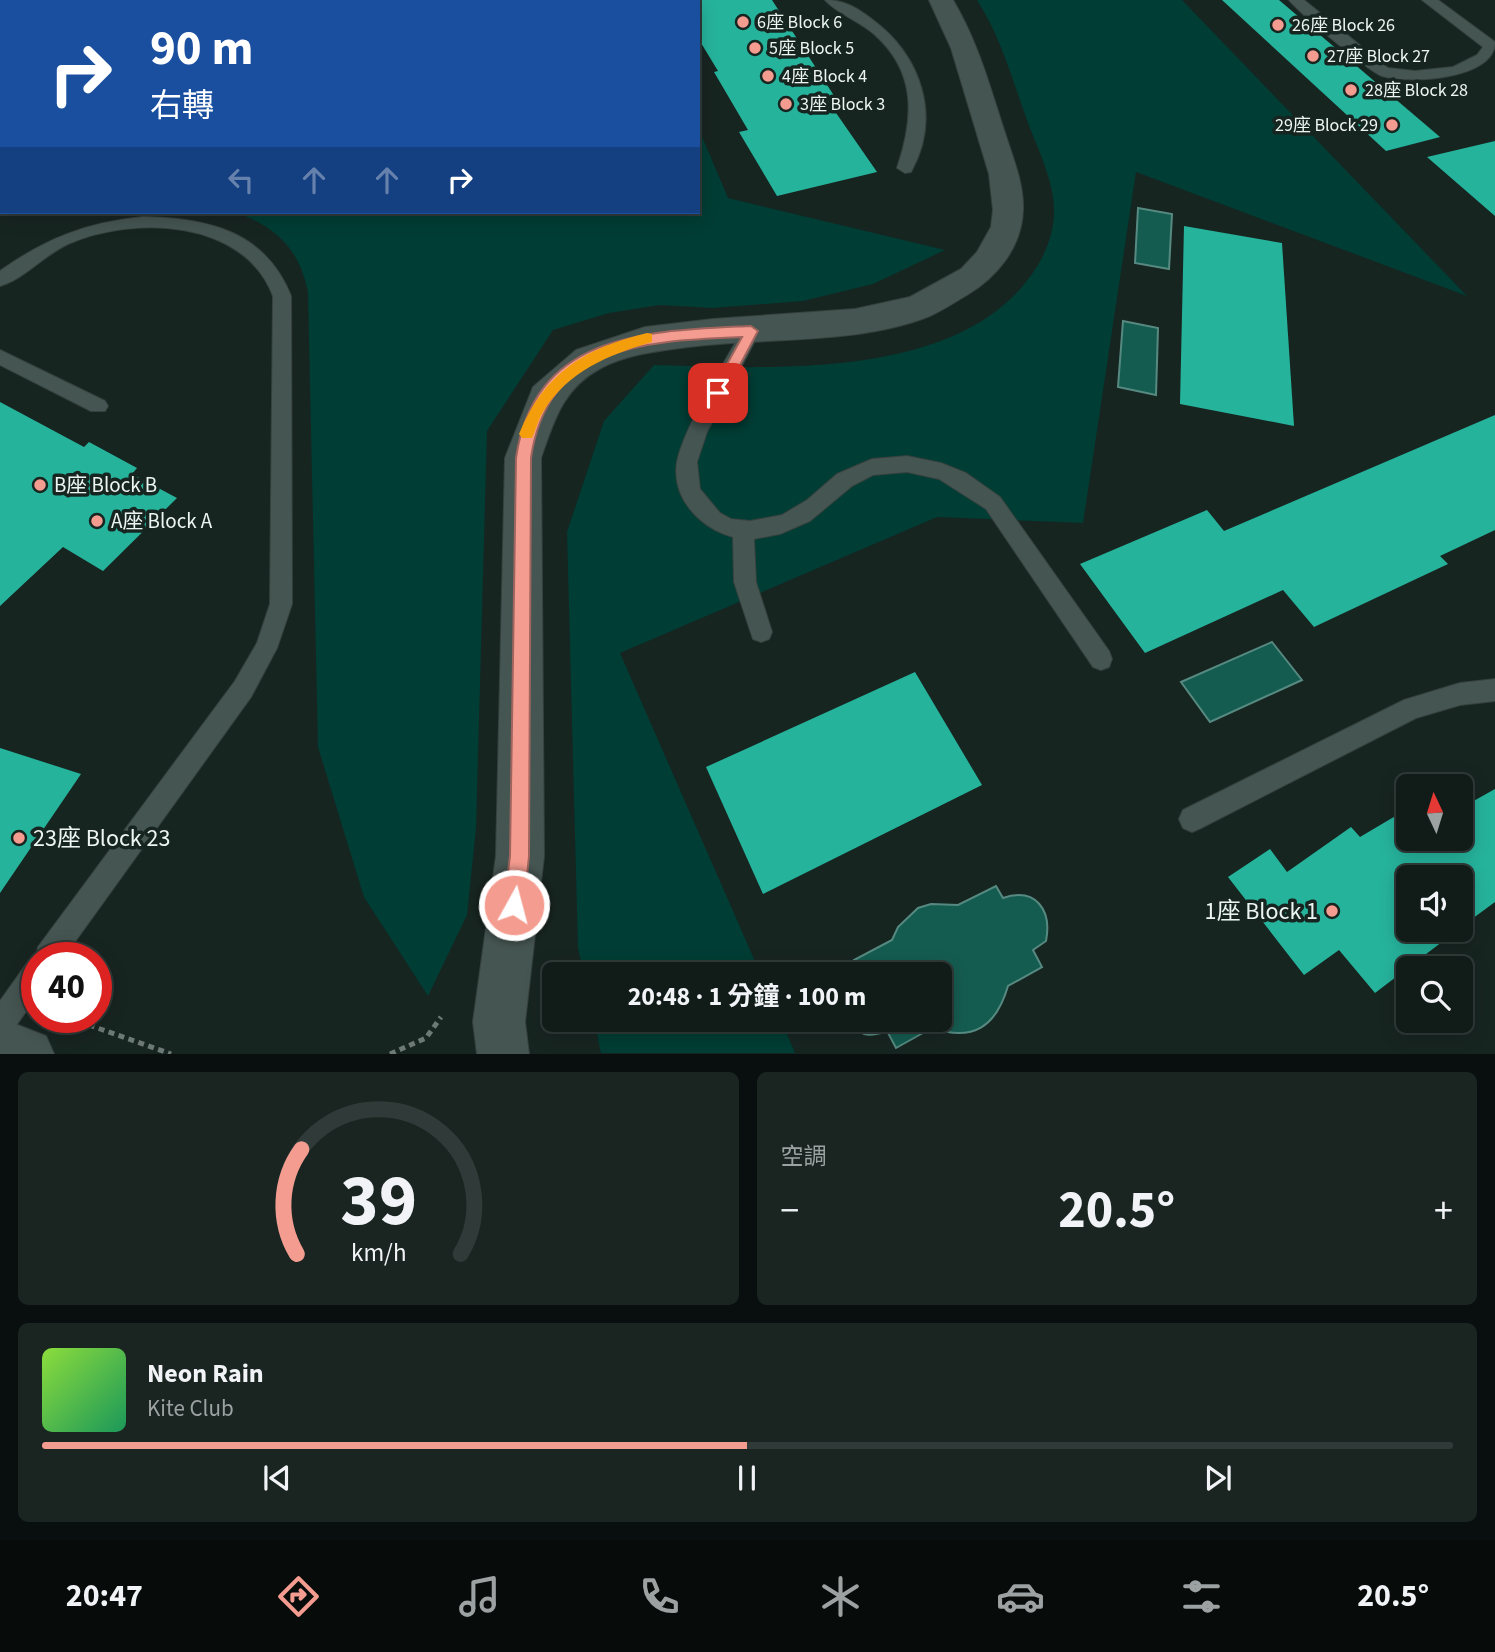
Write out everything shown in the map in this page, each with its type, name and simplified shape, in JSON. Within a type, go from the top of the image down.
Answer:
[{"type":"street","points":[[503,1054],[499,1022],[520,856],[523,458],[527,433],[537,409],[552,388],[572,369],[613,346],[661,335],[841,325],[907,313],[961,287],[996,250],[1006,230],[1009,189],[961,42],[941,0]]},
{"type":"street","points":[[6,1010],[28,1054]]},
{"type":"lane","points":[[832,0],[873,23],[889,39],[912,75],[918,95],[920,119],[915,143],[905,167]]},
{"type":"lane","points":[[1296,0],[1384,72],[1436,74],[1463,68],[1482,58],[1491,46],[1429,0]]},
{"type":"lane","points":[[0,280],[70,236],[115,225],[187,226],[238,242],[258,257],[273,275],[282,296],[281,604],[274,632],[262,660],[243,689],[59,942]]},
{"type":"lane","points":[[751,331],[688,449],[687,483],[706,513],[720,525],[744,530],[769,528],[790,522],[808,511],[842,479],[866,468],[894,464],[923,465],[949,473],[973,486],[993,503],[1101,659]]},
{"type":"lane","points":[[0,356],[98,406]]},
{"type":"lane","points":[[744,530],[741,555],[744,581],[750,607],[761,632]]},
{"type":"lane","points":[[1192,819],[1412,708],[1460,694],[1495,690]]},
{"type":"lane","points":[[0,1024],[6,1010],[21,992]]},
{"type":"path","points":[[390,1054],[426,1038],[446,1010]]},
{"type":"path","points":[[107,1033],[171,1054]]},
{"type":"shaded area","points":[[977,0],[1182,0],[1467,296],[1136,172],[1083,523],[937,517],[620,653],[755,962],[581,962],[578,948],[567,532],[604,421],[654,365],[803,366],[856,361],[907,352],[954,335],[996,311],[1029,278],[1043,256],[1052,232],[1054,202],[1046,168],[1006,60]]},
{"type":"shaded area","points":[[700,132],[728,198],[945,250],[873,284],[803,301],[712,308],[660,305],[609,313],[553,330],[487,431],[476,828],[467,915],[428,996],[364,897],[318,747],[308,293],[299,264],[292,252],[274,233],[240,214],[700,214]]},
{"type":"shaded area","points":[[1138,208],[1172,214],[1169,269],[1135,263]]},
{"type":"shaded area","points":[[1123,321],[1158,328],[1156,395],[1118,387]]},
{"type":"shaded area","points":[[1272,642],[1302,680],[1210,722],[1181,682]]},
{"type":"shaded area","points":[[996,886],[1003,898],[1024,896],[1039,904],[1044,911],[1047,930],[1046,941],[1033,950],[1042,967],[1008,986],[997,1012],[981,1028],[959,1033],[947,1032],[952,1032],[952,962],[854,960],[892,940],[898,927],[918,908],[931,904],[958,905]]},
{"type":"shaded area","points":[[597,1032],[786,1032],[795,1053],[601,1053]]},
{"type":"shaded area","points":[[860,1032],[883,1032],[874,1034]]},
{"type":"shaded area","points":[[888,1032],[925,1032],[896,1048]]},
{"type":"building","points":[[700,0],[772,0],[842,108],[834,110],[877,172],[777,196],[739,132],[748,130],[714,72],[718,71],[700,41]]},
{"type":"building","points":[[1222,0],[1279,0],[1440,137],[1386,151]]},
{"type":"building","points":[[1495,141],[1495,216],[1427,157]]},
{"type":"building","points":[[1184,226],[1282,243],[1294,426],[1180,404]]},
{"type":"building","points":[[0,402],[84,447],[89,442],[137,468],[132,474],[177,498],[103,571],[63,547],[0,606]]},
{"type":"building","points":[[1495,415],[1495,530],[1440,556],[1448,564],[1314,627],[1283,590],[1145,653],[1080,564],[1207,510],[1224,531]]},
{"type":"building","points":[[915,672],[982,785],[763,894],[706,767]]},
{"type":"building","name":"23座 Block 23","points":[[0,748],[81,774],[0,893]]},
{"type":"building","name":"1座 Block 1","points":[[1495,789],[1495,902],[1473,918],[1473,865],[1396,865],[1396,942],[1442,942],[1424,956],[1396,956],[1396,977],[1375,993],[1339,950],[1304,975],[1228,877],[1270,849],[1287,872],[1351,827],[1360,837],[1396,816],[1396,851],[1473,851],[1474,801]]},
{"type":"slow traffic","points":[[527,434],[537,409],[552,388],[572,369],[613,346],[647,338]]},
{"type":"place","name":"6座 Block 6","points":[[743,22]]},
{"type":"place","name":"26座 Block 26","points":[[1278,25]]},
{"type":"place","name":"5座 Block 5","points":[[755,48]]},
{"type":"place","name":"27座 Block 27","points":[[1313,56]]},
{"type":"place","name":"4座 Block 4","points":[[768,76]]},
{"type":"place","name":"28座 Block 28","points":[[1351,90]]},
{"type":"place","name":"3座 Block 3","points":[[786,104]]},
{"type":"place","name":"29座 Block 29","points":[[1392,125]]},
{"type":"place","name":"B座 Block B","points":[[40,485]]},
{"type":"place","name":"A座 Block A","points":[[97,521]]},
{"type":"place","name":"23座 Block 23","points":[[19,838]]},
{"type":"place","name":"1座 Block 1","points":[[1332,911]]},
{"type":"route","points":[[514,905],[520,856],[523,458],[527,433],[537,409],[552,388],[572,369],[613,346],[661,335],[751,331],[718,393]]}]
